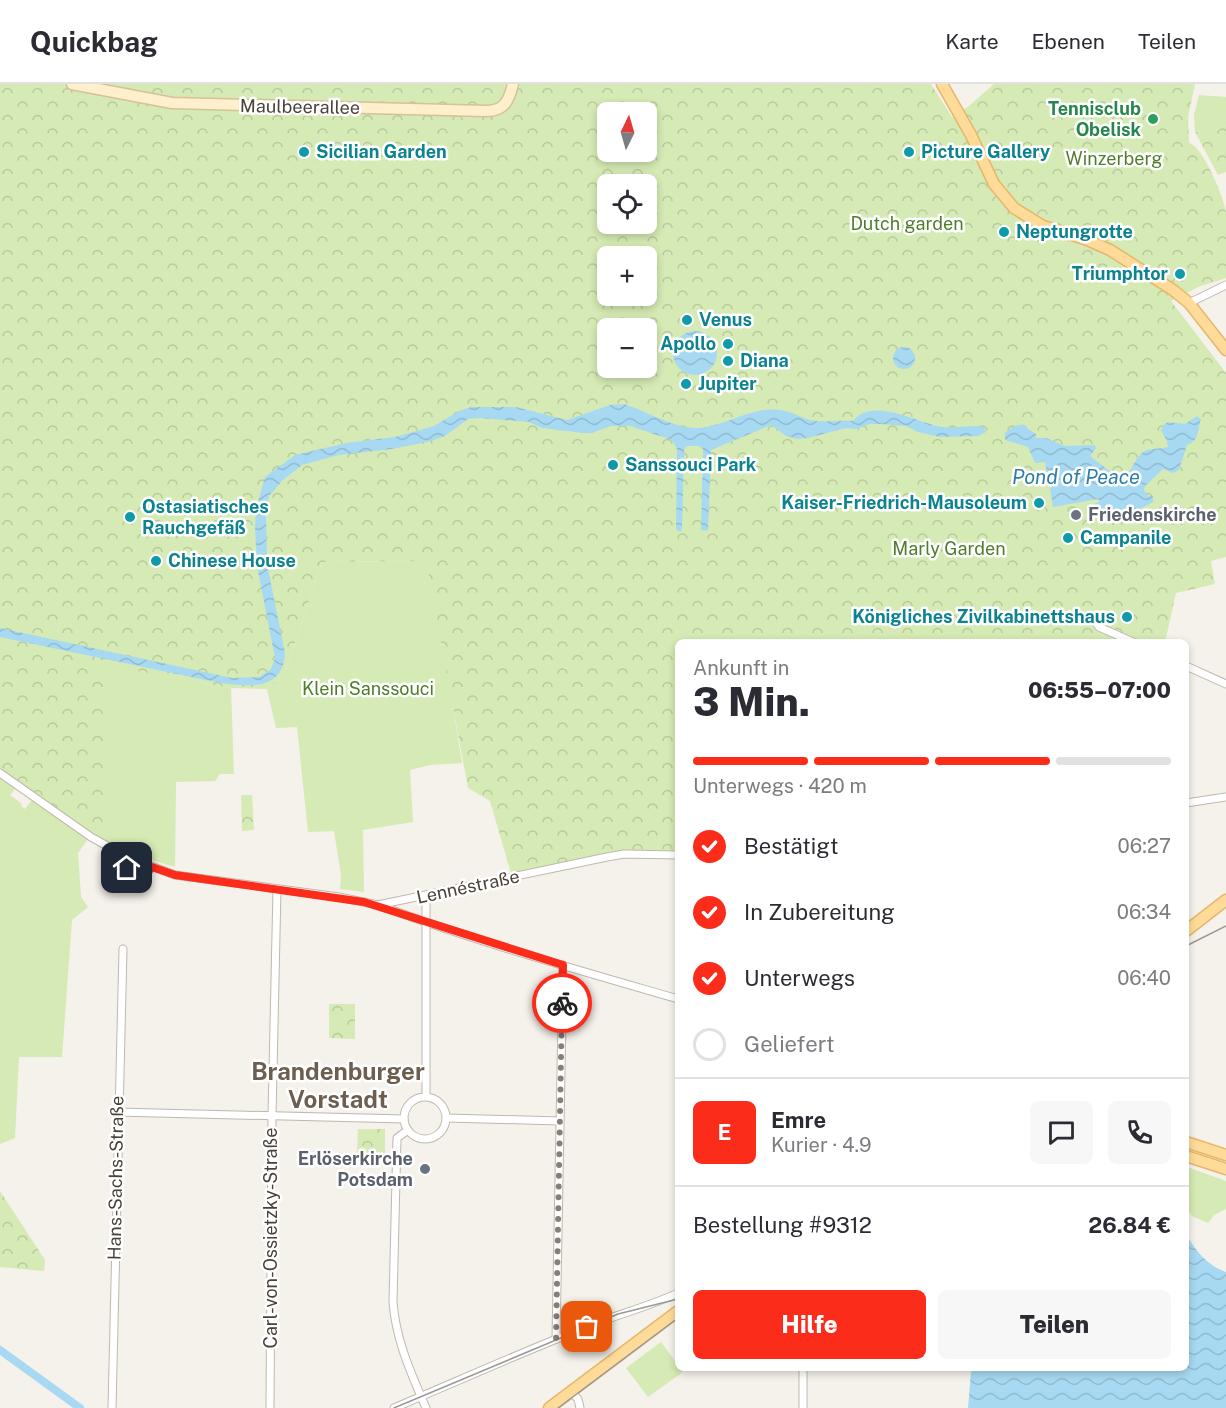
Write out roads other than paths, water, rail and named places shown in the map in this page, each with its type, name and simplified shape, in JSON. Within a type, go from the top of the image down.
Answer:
[{"type":"main road","points":[[942,84],[975,142],[994,184],[1014,208],[1043,226],[1085,239],[1110,250],[1173,290],[1189,303],[1226,350]]},
{"type":"main road","points":[[1189,929],[1226,900]]},
{"type":"main road","points":[[1189,1143],[1226,1155]]},
{"type":"main road","points":[[1189,1157],[1226,1169]]},
{"type":"main road","points":[[549,1408],[675,1313]]},
{"type":"street","name":"Maulbeerallee","points":[[72,84],[172,103],[486,111],[494,111],[505,105],[513,84]]},
{"type":"street","points":[[1189,303],[1226,285]]},
{"type":"street","points":[[1092,617],[1099,627],[1126,639]]},
{"type":"street","points":[[1189,667],[1226,684]]},
{"type":"street","name":"Lennéstraße","points":[[0,773],[91,837],[150,872]]},
{"type":"street","points":[[1189,803],[1226,797]]},
{"type":"street","name":"Lennéstraße","points":[[125,856],[127,868],[132,873],[150,872],[175,875],[339,897],[378,905],[624,854],[675,855]]},
{"type":"street","name":"Carl-von-Ossietzky-Straße","points":[[270,1408],[272,1116],[277,889]]},
{"type":"street","points":[[426,896],[426,1096]]},
{"type":"street","points":[[378,905],[426,923],[675,998]]},
{"type":"street","name":"Hans-Sachs-Straße","points":[[112,1408],[117,1112],[123,949]]},
{"type":"street","points":[[556,1339],[563,965]]},
{"type":"street","points":[[426,1096],[443,1106],[447,1118],[442,1131],[432,1138],[418,1138],[408,1130],[404,1119],[412,1100],[426,1096]]},
{"type":"street","points":[[117,1112],[404,1119]]},
{"type":"street","points":[[447,1118],[560,1121]]},
{"type":"street","points":[[408,1130],[397,1138],[394,1325],[399,1344],[426,1408]]},
{"type":"street","points":[[394,1408],[556,1339],[675,1294]]},
{"type":"street","points":[[803,1371],[803,1408]]},
{"type":"street","points":[[571,1392],[578,1399],[580,1408]]},
{"type":"water","points":[[695,331],[711,337],[717,353],[711,369],[695,375],[679,369],[673,353],[679,337]]},
{"type":"water","points":[[904,347],[912,350],[915,358],[912,366],[904,369],[896,366],[893,358],[896,350]]},
{"type":"water","points":[[624,404],[670,423],[690,428],[720,424],[749,413],[770,410],[784,411],[811,420],[826,421],[853,421],[861,414],[882,411],[943,427],[984,427],[986,432],[978,436],[940,437],[918,432],[906,426],[870,424],[856,429],[846,428],[797,439],[786,436],[771,425],[711,450],[708,531],[701,530],[703,449],[699,446],[687,446],[684,450],[682,530],[679,532],[676,529],[677,449],[672,440],[630,426],[611,426],[592,433],[583,433],[542,428],[529,422],[468,419],[445,436],[431,441],[392,449],[339,455],[302,465],[283,480],[269,496],[266,514],[267,564],[285,653],[283,666],[269,681],[249,685],[215,682],[0,637],[0,628],[232,678],[259,677],[271,669],[275,658],[257,566],[256,509],[265,477],[295,455],[346,443],[395,437],[434,426],[459,411],[471,407],[516,407],[567,420],[610,405]]},
{"type":"water","name":"Pond of Peace","points":[[1197,416],[1201,419],[1197,434],[1194,440],[1187,445],[1179,470],[1173,473],[1163,469],[1145,486],[1144,490],[1148,496],[1153,496],[1153,502],[1129,515],[1103,524],[1104,518],[1096,517],[1100,510],[1093,504],[1100,502],[1098,499],[1053,507],[1050,489],[1053,484],[1048,481],[1045,462],[1035,463],[1028,447],[1005,440],[1005,433],[1014,426],[1025,425],[1036,434],[1036,438],[1046,438],[1065,446],[1095,445],[1096,448],[1090,456],[1115,475],[1125,478],[1143,452],[1168,447],[1161,430],[1164,425],[1168,422],[1185,424]]},
{"type":"water","points":[[1189,1239],[1203,1257],[1226,1272],[1226,1408],[968,1408],[971,1372],[1189,1371]]},
{"type":"waterway","points":[[0,1350],[80,1408]]},
{"type":"tram line","points":[[1189,944],[1226,926]]},
{"type":"tram line","points":[[394,1408],[618,1314],[675,1300]]},
{"type":"tram line","points":[[558,1408],[675,1320]]},
{"type":"place","name":"Tennisclub Obelisk","points":[[1153,119]]},
{"type":"place","name":"Sicilian Garden","points":[[304,152]]},
{"type":"place","name":"Picture Gallery","points":[[909,152]]},
{"type":"place","name":"Neptungrotte","points":[[1004,232]]},
{"type":"place","name":"Triumphtor","points":[[1180,274]]},
{"type":"place","name":"Venus","points":[[687,320]]},
{"type":"place","name":"Apollo","points":[[728,344]]},
{"type":"place","name":"Diana","points":[[728,361]]},
{"type":"place","name":"Jupiter","points":[[686,384]]},
{"type":"place","name":"Sanssouci Park","points":[[613,465]]},
{"type":"place","name":"Kaiser-Friedrich-Mausoleum","points":[[1039,503]]},
{"type":"place","name":"Friedenskirche","points":[[1076,515]]},
{"type":"place","name":"Ostasiatisches Rauchgefäß","points":[[130,517]]},
{"type":"place","name":"Campanile","points":[[1068,538]]},
{"type":"place","name":"Chinese House","points":[[156,561]]},
{"type":"place","name":"Königliches Zivilkabinettshaus","points":[[1127,617]]},
{"type":"place","name":"Erlöserkirche Potsdam","points":[[425,1169]]},
{"type":"district","name":"Brandenburger Vorstadt","points":[[338,1086]]},
{"type":"park label","name":"Winzerberg","points":[[1114,159]]},
{"type":"park label","name":"Dutch garden","points":[[907,224]]},
{"type":"park label","name":"Marly Garden","points":[[949,549]]},
{"type":"park label","name":"Klein Sanssouci","points":[[368,689]]}]
